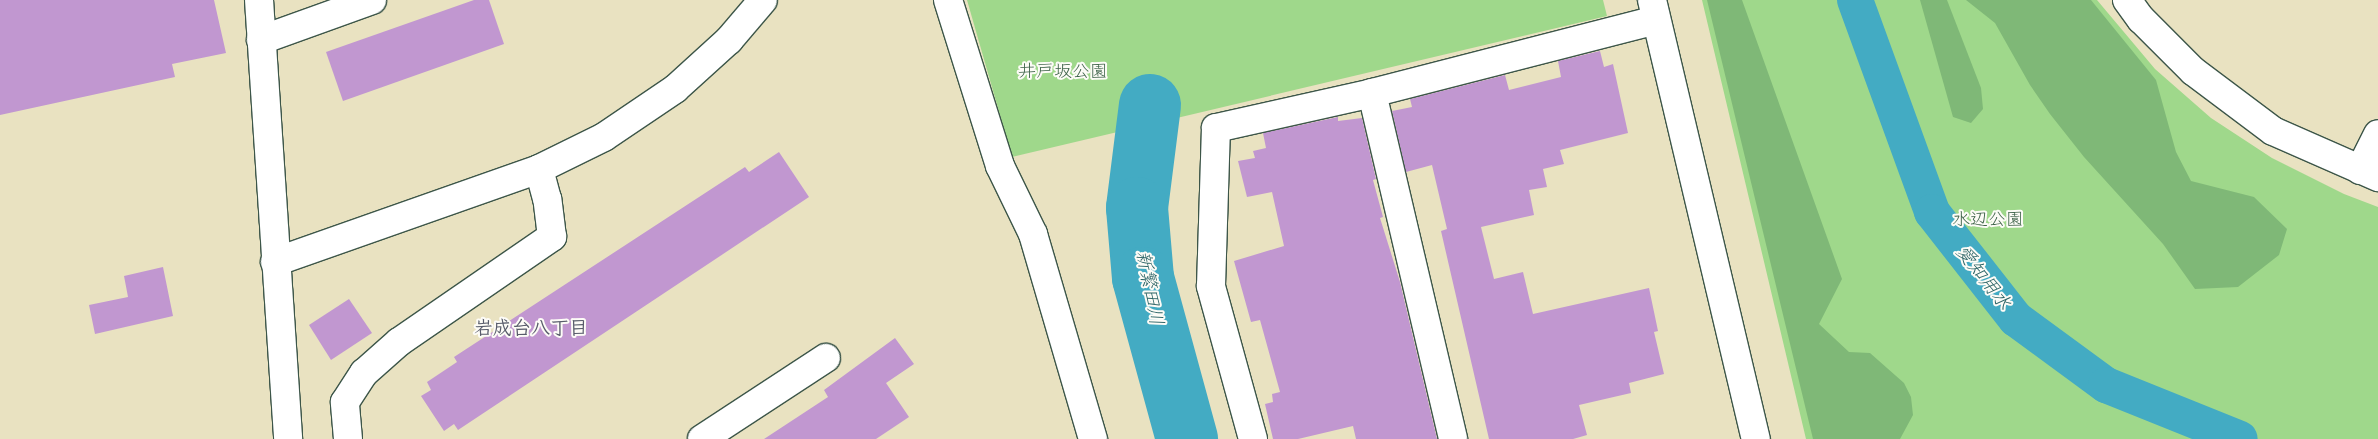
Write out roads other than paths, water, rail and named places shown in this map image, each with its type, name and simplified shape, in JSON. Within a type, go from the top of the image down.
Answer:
[{"type":"street","points":[[259,0],[288,439]]},
{"type":"street","points":[[261,40],[372,0]]},
{"type":"street","points":[[275,262],[539,169],[604,137],[675,89],[729,40],[762,0]]},
{"type":"street","points":[[948,0],[1000,166],[1033,234],[1093,439]]},
{"type":"street","points":[[2127,0],[2141,19],[2193,71],[2273,131],[2369,174],[2378,134]]},
{"type":"street","points":[[1253,439],[1211,286],[1216,128],[1372,93],[1654,10],[1756,439]]},
{"type":"street","points":[[1372,93],[1453,439]]},
{"type":"street","points":[[348,439],[345,402],[364,373],[399,342],[552,237],[547,199],[539,169]]},
{"type":"street","points":[[702,439],[826,358]]},
{"type":"waterway","name":"愛知用水","points":[[1855,0],[1932,212],[2016,319],[2106,385],[2240,439]]},
{"type":"waterway","name":"新繁田川","points":[[1150,105],[1137,208],[1143,278],[1187,439]]},
{"type":"district","name":"岩成台八丁目","points":[[531,329]]},
{"type":"park label","name":"井戸坂公園","points":[[1063,72]]},
{"type":"park label","name":"水辺公園","points":[[1988,220]]}]
